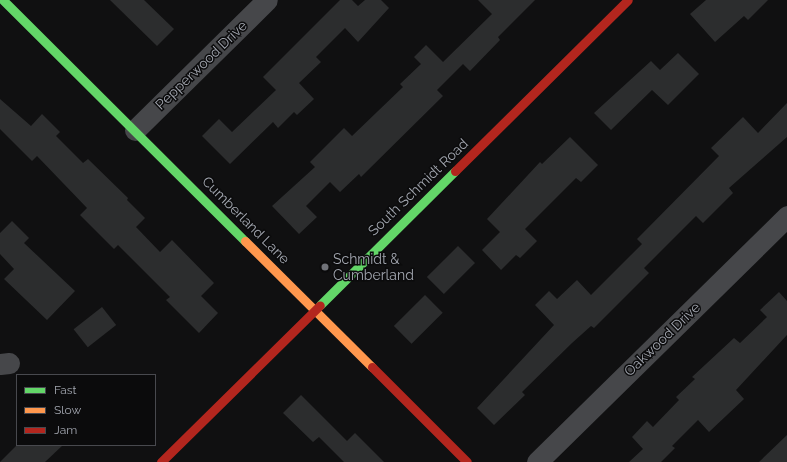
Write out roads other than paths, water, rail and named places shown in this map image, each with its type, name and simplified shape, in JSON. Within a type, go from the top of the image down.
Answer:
[{"type":"street","name":"Cumberland Lane","points":[[3,0],[467,462]]},
{"type":"street","name":"Pepperwood Drive","points":[[135,130],[267,0]]},
{"type":"street","name":"South Schmidt Road","points":[[161,462],[314,308],[628,0]]},
{"type":"street","name":"Oakwood Drive","points":[[537,462],[787,216]]},
{"type":"place","name":"Schmidt & Cumberland","points":[[325,267]]}]
